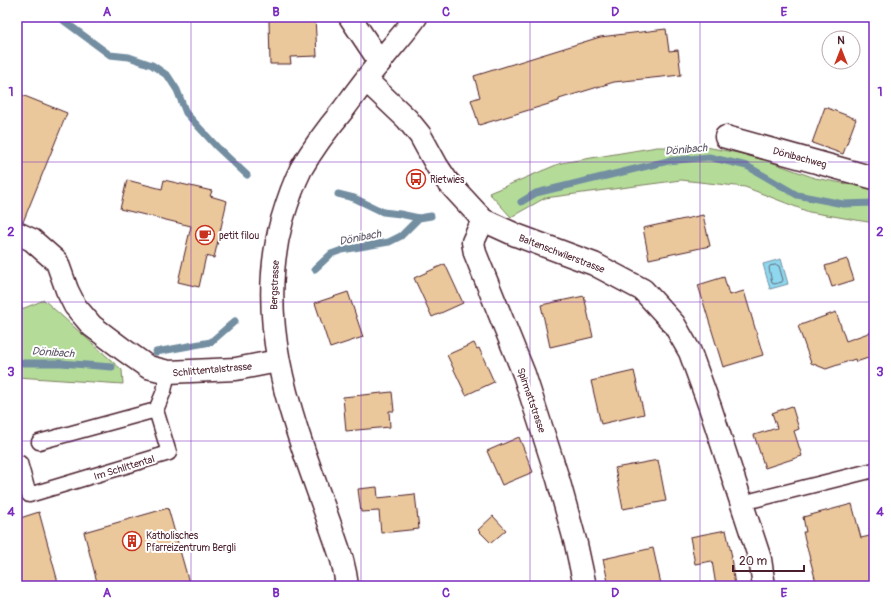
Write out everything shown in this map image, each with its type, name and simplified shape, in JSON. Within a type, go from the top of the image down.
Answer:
[{"type":"street","points":[[350,17],[380,62]]},
{"type":"street","name":"Bergstrasse","points":[[347,586],[342,560],[289,406],[278,362],[273,320],[273,272],[276,248],[284,214],[301,170],[308,157],[328,129],[416,17]]},
{"type":"street","name":"Baltenschwilerstrasse","points":[[366,80],[420,135],[447,181],[483,220],[516,235],[594,264],[643,290],[674,324],[690,352],[712,414],[760,559],[764,586]]},
{"type":"street","name":"Dönibachweg","points":[[726,137],[874,178]]},
{"type":"street","name":"Spirmattstrasse","points":[[483,220],[473,242],[475,253],[526,382],[558,479],[576,544],[585,586]]},
{"type":"street","name":"Schlittentalstrasse","points":[[17,233],[32,240],[57,262],[66,290],[75,306],[92,326],[148,367],[168,372],[236,369],[278,362]]},
{"type":"lane","points":[[39,442],[156,410],[164,391],[168,372]]},
{"type":"lane","name":"Im Schlittental","points":[[20,463],[29,496],[169,453],[156,410]]},
{"type":"lane","points":[[742,503],[874,470]]},
{"type":"green space","points":[[657,147],[706,147],[754,156],[815,178],[874,189],[874,223],[809,212],[745,187],[681,180],[545,198],[511,217],[489,193],[561,163]]},
{"type":"green space","points":[[44,300],[122,370],[123,384],[17,377],[17,311]]},
{"type":"water","points":[[781,259],[788,284],[770,289],[763,264]]},
{"type":"building","points":[[293,17],[315,17],[317,56],[290,57],[291,64],[270,64],[269,20],[293,19]]},
{"type":"building","points":[[666,29],[669,51],[678,50],[681,75],[614,82],[559,99],[559,101],[479,125],[471,100],[480,97],[474,76],[600,37]]},
{"type":"building","points":[[22,95],[67,113],[23,222],[17,221],[17,107]]},
{"type":"building","points":[[825,107],[856,119],[843,154],[812,143]]},
{"type":"building","points":[[127,180],[162,189],[164,180],[212,191],[210,196],[227,201],[214,258],[206,256],[199,287],[178,282],[191,226],[120,209]]},
{"type":"building","points":[[703,215],[710,246],[649,259],[643,228]]},
{"type":"building","points":[[847,259],[854,280],[832,287],[825,266]]},
{"type":"building","points":[[445,264],[463,303],[432,317],[414,278]]},
{"type":"building","points":[[724,277],[729,295],[744,291],[763,355],[723,367],[698,285]]},
{"type":"building","points":[[348,292],[363,337],[330,348],[315,303]]},
{"type":"building","points":[[584,296],[593,337],[550,347],[541,305]]},
{"type":"building","points":[[836,312],[846,341],[871,332],[874,342],[874,356],[856,362],[855,359],[826,369],[811,363],[798,326]]},
{"type":"building","points":[[474,343],[477,349],[479,348],[494,382],[466,395],[447,355]]},
{"type":"building","points":[[634,371],[644,414],[601,424],[591,381]]},
{"type":"building","points":[[392,392],[394,411],[389,411],[390,427],[346,431],[343,397]]},
{"type":"building","points":[[792,406],[799,429],[794,431],[802,456],[765,468],[754,435],[777,428],[772,413]]},
{"type":"building","points":[[519,437],[533,472],[502,485],[487,451]]},
{"type":"building","points":[[658,460],[666,501],[623,509],[615,468]]},
{"type":"building","points":[[377,487],[378,498],[415,494],[419,529],[381,533],[379,511],[361,512],[358,489]]},
{"type":"building","points":[[852,504],[861,538],[874,535],[874,586],[817,586],[803,532],[806,532],[803,517]]},
{"type":"building","name":"Katholisches Pfarreizentrum Bergli","points":[[168,508],[190,586],[98,586],[84,532]]},
{"type":"building","points":[[39,512],[59,586],[17,586],[17,519]]},
{"type":"building","points":[[493,516],[506,530],[491,543],[478,530]]},
{"type":"building","points":[[726,530],[732,557],[735,586],[716,586],[712,561],[695,564],[690,537]]},
{"type":"building","points":[[653,548],[661,584],[650,586],[609,586],[603,559]]},
{"type":"waterway","points":[[63,17],[64,21],[110,55],[129,57],[152,65],[168,76],[177,90],[186,113],[217,147],[247,175]]},
{"type":"waterway","name":"Dönibach","points":[[521,202],[536,193],[668,161],[709,157],[747,166],[797,195],[843,204],[874,203]]},
{"type":"waterway","points":[[338,194],[354,198],[383,212],[419,218]]},
{"type":"waterway","name":"Dönibach","points":[[315,269],[331,254],[342,250],[389,242],[401,236],[419,218],[431,216]]},
{"type":"waterway","name":"Dönibach","points":[[156,352],[211,342],[235,321]]},
{"type":"waterway","name":"Dönibach","points":[[17,361],[23,363],[61,363],[112,367]]},
{"type":"place","name":"Rietwies","points":[[416,179]]},
{"type":"place","name":"petit filou","points":[[205,235]]},
{"type":"place","name":"Katholisches Pfarreizentrum Bergli","points":[[132,541]]}]
